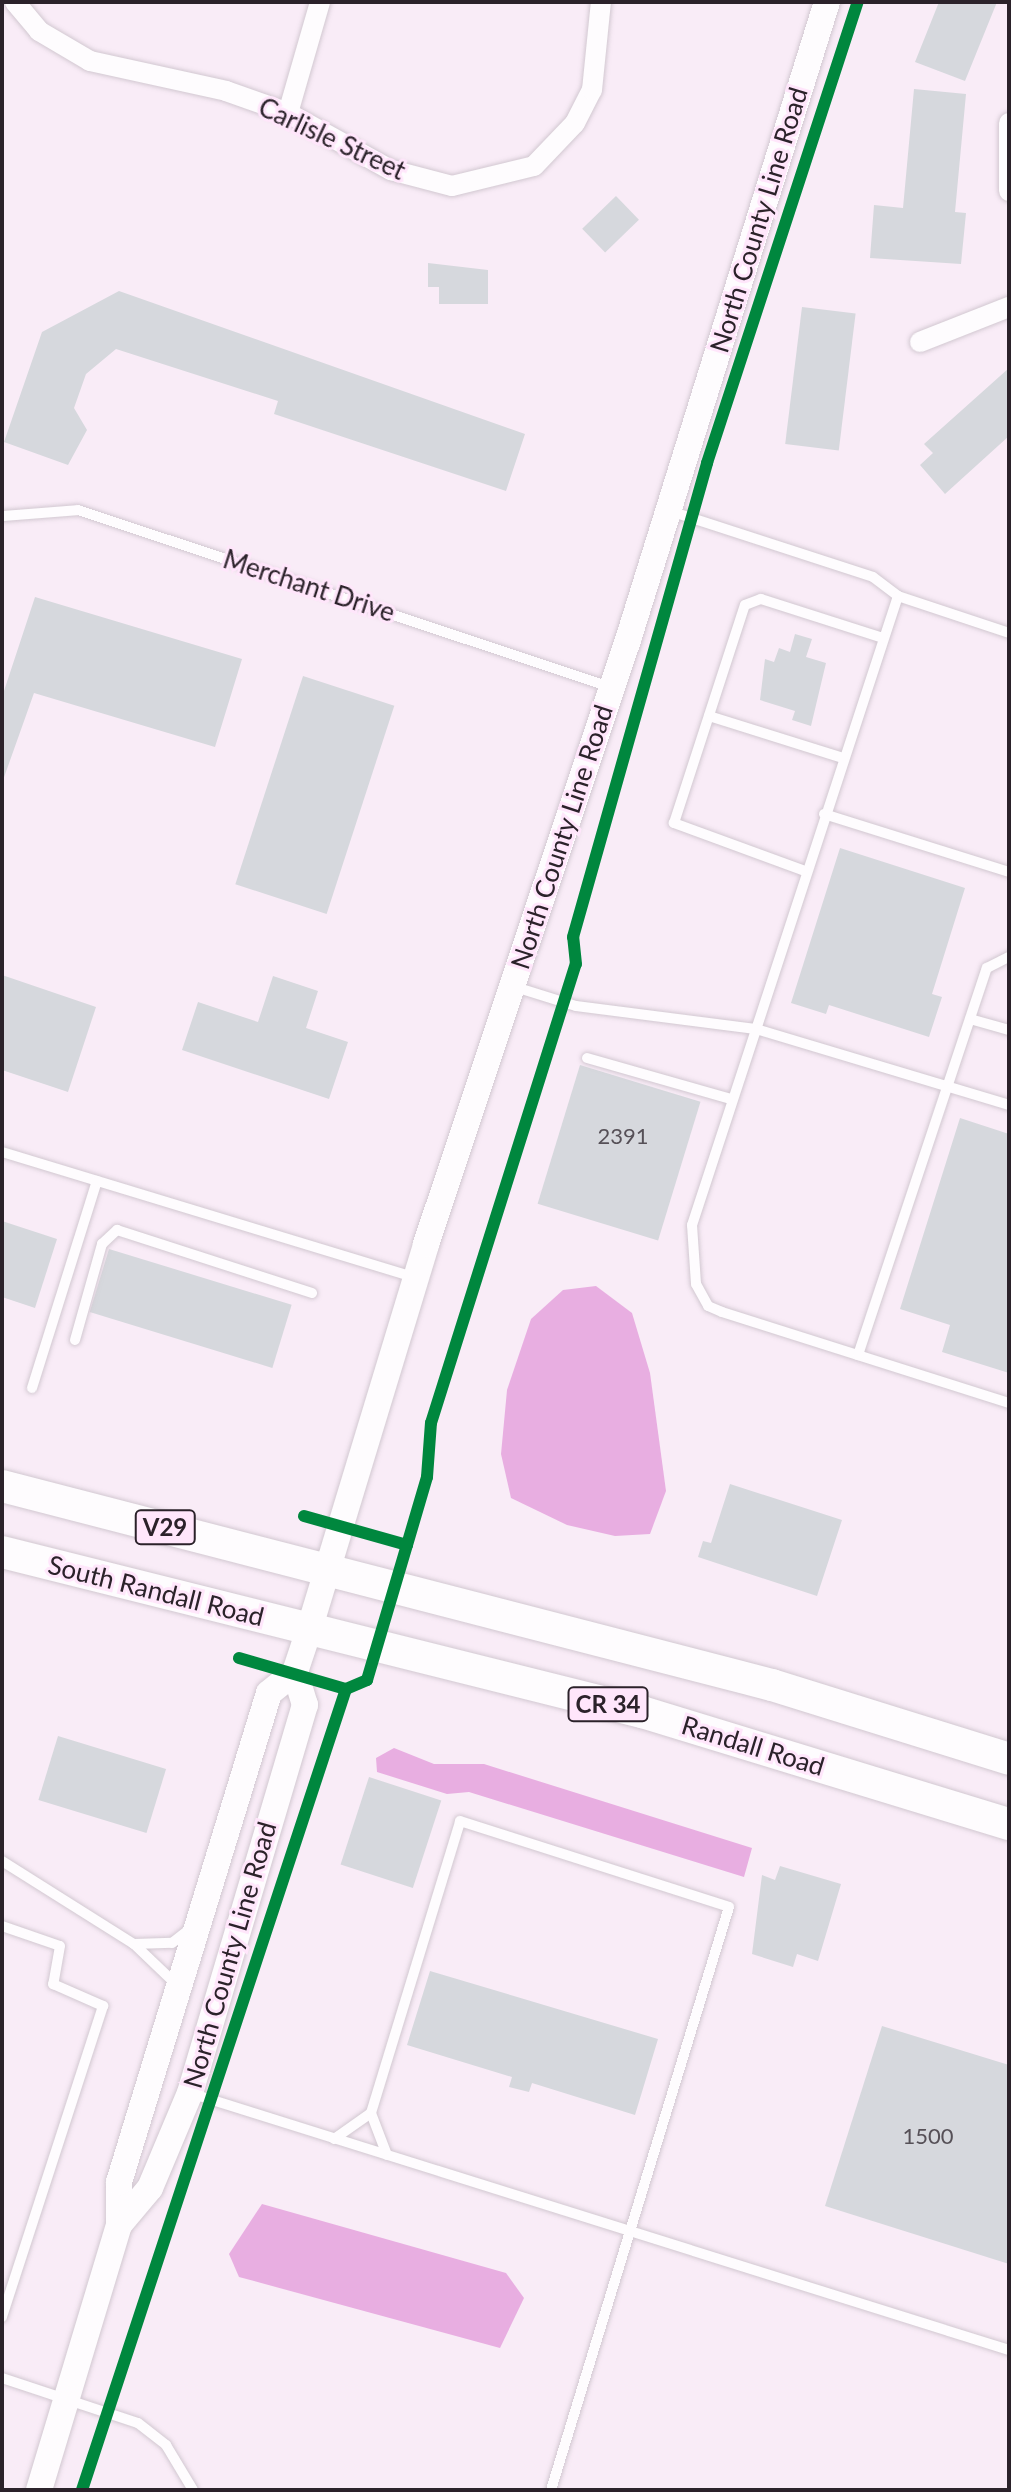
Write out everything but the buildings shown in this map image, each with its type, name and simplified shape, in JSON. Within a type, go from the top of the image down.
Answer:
[{"type":"main road","name":"V29","points":[[2,1486],[327,1569]]},
{"type":"main road","name":"South Randall Road","points":[[2,1552],[309,1630]]},
{"type":"main road","name":"CR 34","points":[[327,1569],[772,1685],[1009,1759]]},
{"type":"main road","name":"Randall Road","points":[[309,1630],[642,1712],[1009,1824]]},
{"type":"street","name":"Carlisle Street","points":[[15,2],[39,31],[90,61],[288,113],[419,180],[452,186],[515,176],[557,144],[592,90],[601,2]]},
{"type":"street","points":[[288,113],[320,2]]},
{"type":"street","name":"North County Line Road","points":[[39,2490],[119,2225],[119,2182],[269,1693],[295,1672],[309,1630],[415,1277],[612,688],[827,2]]},
{"type":"street","points":[[1009,123],[1009,191]]},
{"type":"street","points":[[920,342],[1009,307]]},
{"type":"street","name":"North County Line Road","points":[[119,2225],[150,2188],[190,2093],[305,1705],[295,1672]]},
{"type":"lane","name":"Merchant Drive","points":[[2,516],[78,510],[612,688]]},
{"type":"lane","points":[[669,510],[873,577],[898,596],[1009,633]]},
{"type":"lane","points":[[898,596],[805,871],[692,1225],[696,1284],[708,1306],[722,1312],[1009,1403]]},
{"type":"lane","points":[[805,871],[688,834],[674,823],[709,716],[752,601],[883,638]]},
{"type":"lane","points":[[709,716],[843,758]]},
{"type":"lane","points":[[824,814],[1009,872]]},
{"type":"lane","points":[[858,1355],[987,968],[1009,957]]},
{"type":"lane","points":[[512,986],[576,1006],[756,1029],[1009,1105]]},
{"type":"lane","points":[[970,1019],[1009,1030]]},
{"type":"lane","points":[[587,1058],[731,1099]]},
{"type":"lane","points":[[2,1152],[415,1277]]},
{"type":"lane","points":[[32,1388],[97,1181]]},
{"type":"lane","points":[[75,1340],[102,1244],[117,1230],[312,1293]]},
{"type":"lane","points":[[387,2155],[371,2113],[460,1821],[729,1907],[551,2490]]},
{"type":"lane","points":[[2,1861],[134,1944],[179,1987]]},
{"type":"lane","points":[[134,1944],[172,1943],[198,1923]]},
{"type":"lane","points":[[2,1926],[60,1946],[53,1984],[103,2006],[2,2317]]},
{"type":"lane","points":[[190,2093],[1009,2350]]},
{"type":"lane","points":[[334,2139],[371,2113]]},
{"type":"lane","points":[[2,2378],[149,2430],[193,2490]]},
{"type":"shaded area","points":[[596,1286],[632,1313],[650,1373],[666,1491],[650,1534],[615,1536],[567,1525],[511,1498],[501,1454],[507,1390],[531,1319],[563,1290]]},
{"type":"shaded area","points":[[394,1748],[434,1764],[484,1764],[752,1848],[744,1877],[469,1792],[447,1794],[377,1772],[376,1758]]},
{"type":"shaded area","points":[[262,2204],[506,2273],[524,2298],[500,2348],[239,2277],[229,2254]]},
{"type":"cycle path","points":[[407,1545],[427,1477],[431,1423],[576,964],[573,937],[707,463],[858,2]]},
{"type":"cycle path","points":[[239,1658],[346,1689],[367,1680],[407,1545],[304,1516]]},
{"type":"cycle path","points":[[82,2490],[346,1689]]}]
